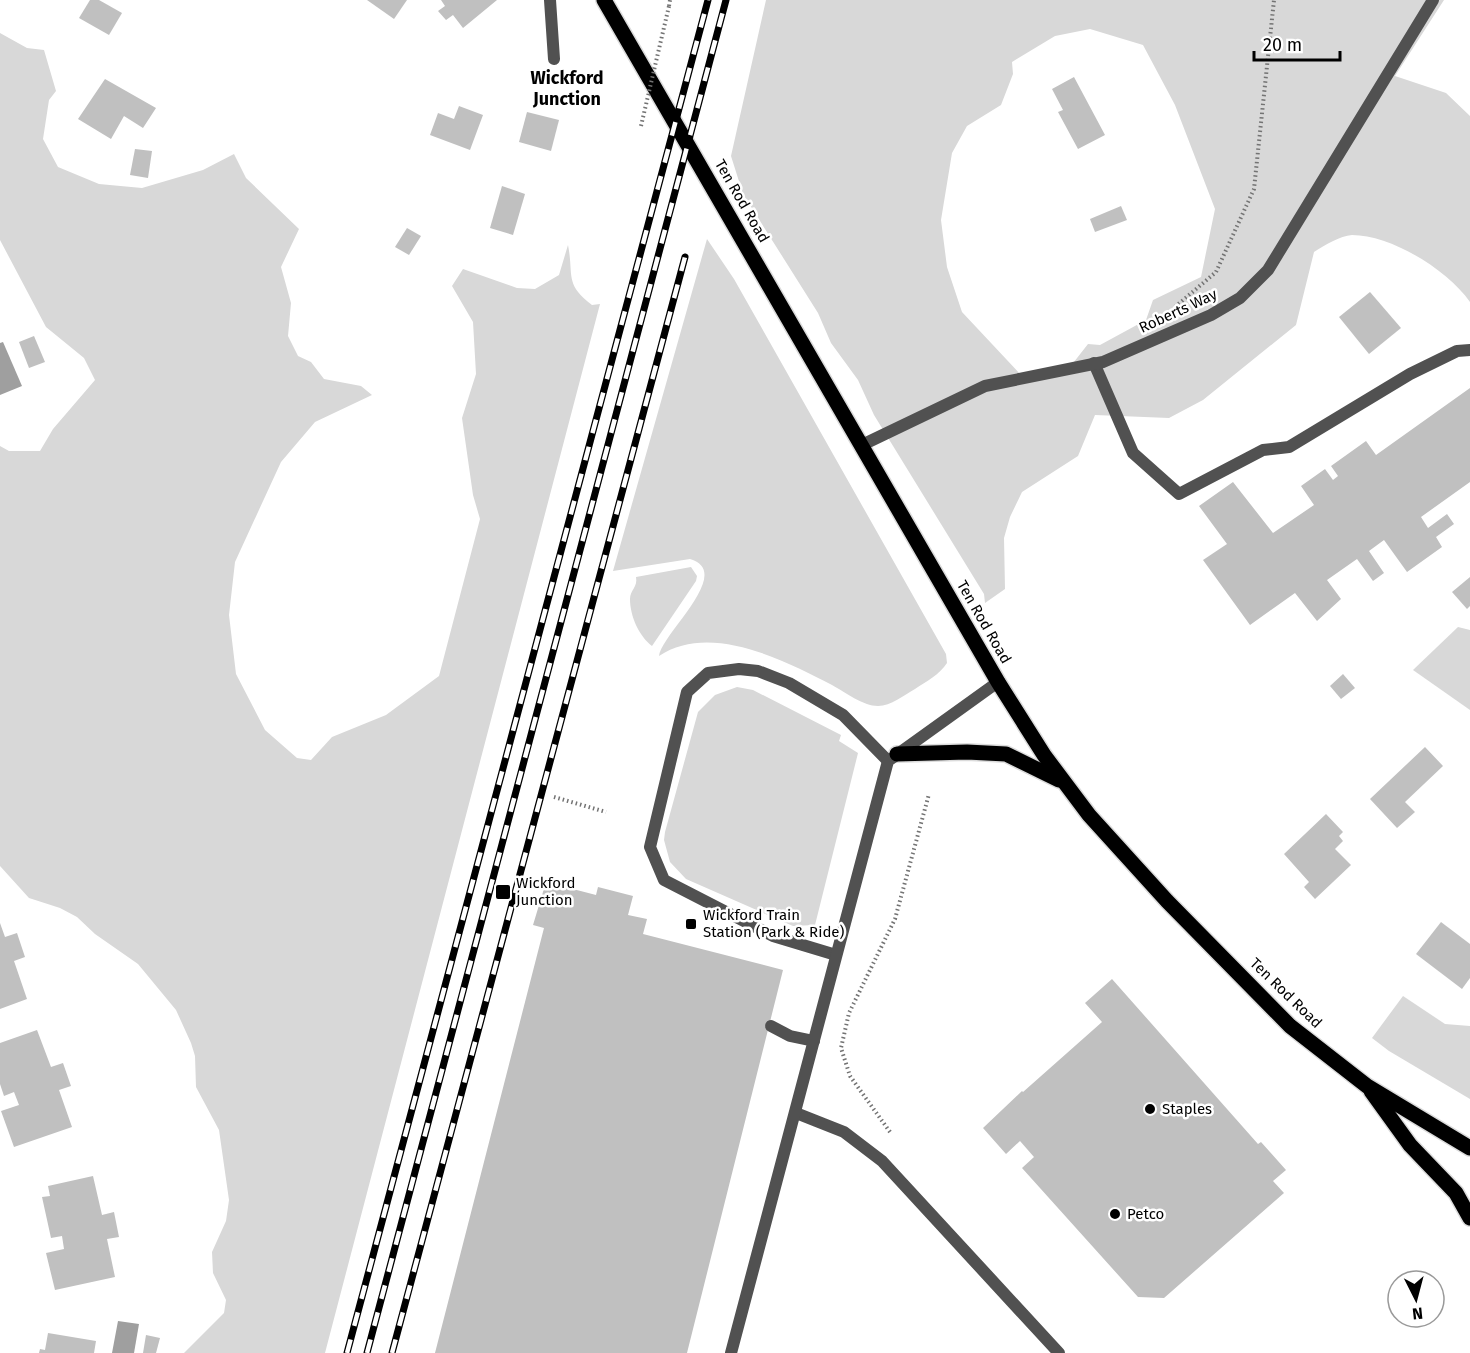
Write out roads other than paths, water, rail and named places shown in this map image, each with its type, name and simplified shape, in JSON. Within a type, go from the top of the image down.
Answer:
[{"type":"main road","name":"Ten Rod Road","points":[[604,0],[998,682],[1064,782],[1089,815],[1160,893],[1290,1026],[1367,1086],[1470,1148]]},
{"type":"main road","points":[[893,758],[967,752],[1006,754],[1064,782]]},
{"type":"main road","points":[[1367,1086],[1410,1145],[1456,1193],[1470,1218]]},
{"type":"street","points":[[550,0],[554,59]]},
{"type":"street","name":"Roberts Way","points":[[862,445],[985,386],[1094,363],[1211,315],[1240,298],[1268,270],[1433,0]]},
{"type":"street","points":[[1094,363],[1133,453],[1179,494],[1263,450],[1289,447],[1410,374],[1457,351],[1470,350]]},
{"type":"street","points":[[836,955],[773,936],[664,880],[650,847],[687,692],[708,673],[739,669],[758,671],[789,683],[843,716],[893,758]]},
{"type":"street","points":[[731,1353],[836,955],[893,758],[998,682]]},
{"type":"street","points":[[771,1026],[790,1036],[814,1041]]},
{"type":"street","points":[[796,1113],[844,1132],[882,1161],[1013,1300],[1059,1353]]},
{"type":"railway","points":[[347,1353],[708,0]]},
{"type":"railway","points":[[367,1353],[726,0]]},
{"type":"railway","points":[[392,1353],[685,257]]},
{"type":"place","name":"Wickford Junction","points":[[503,892]]},
{"type":"place","name":"Wickford Train Station (Park & Ride)","points":[[691,924]]},
{"type":"place","name":"Staples","points":[[1150,1109]]},
{"type":"place","name":"Petco","points":[[1115,1214]]},
{"type":"district","name":"Wickford Junction","points":[[567,88]]}]
